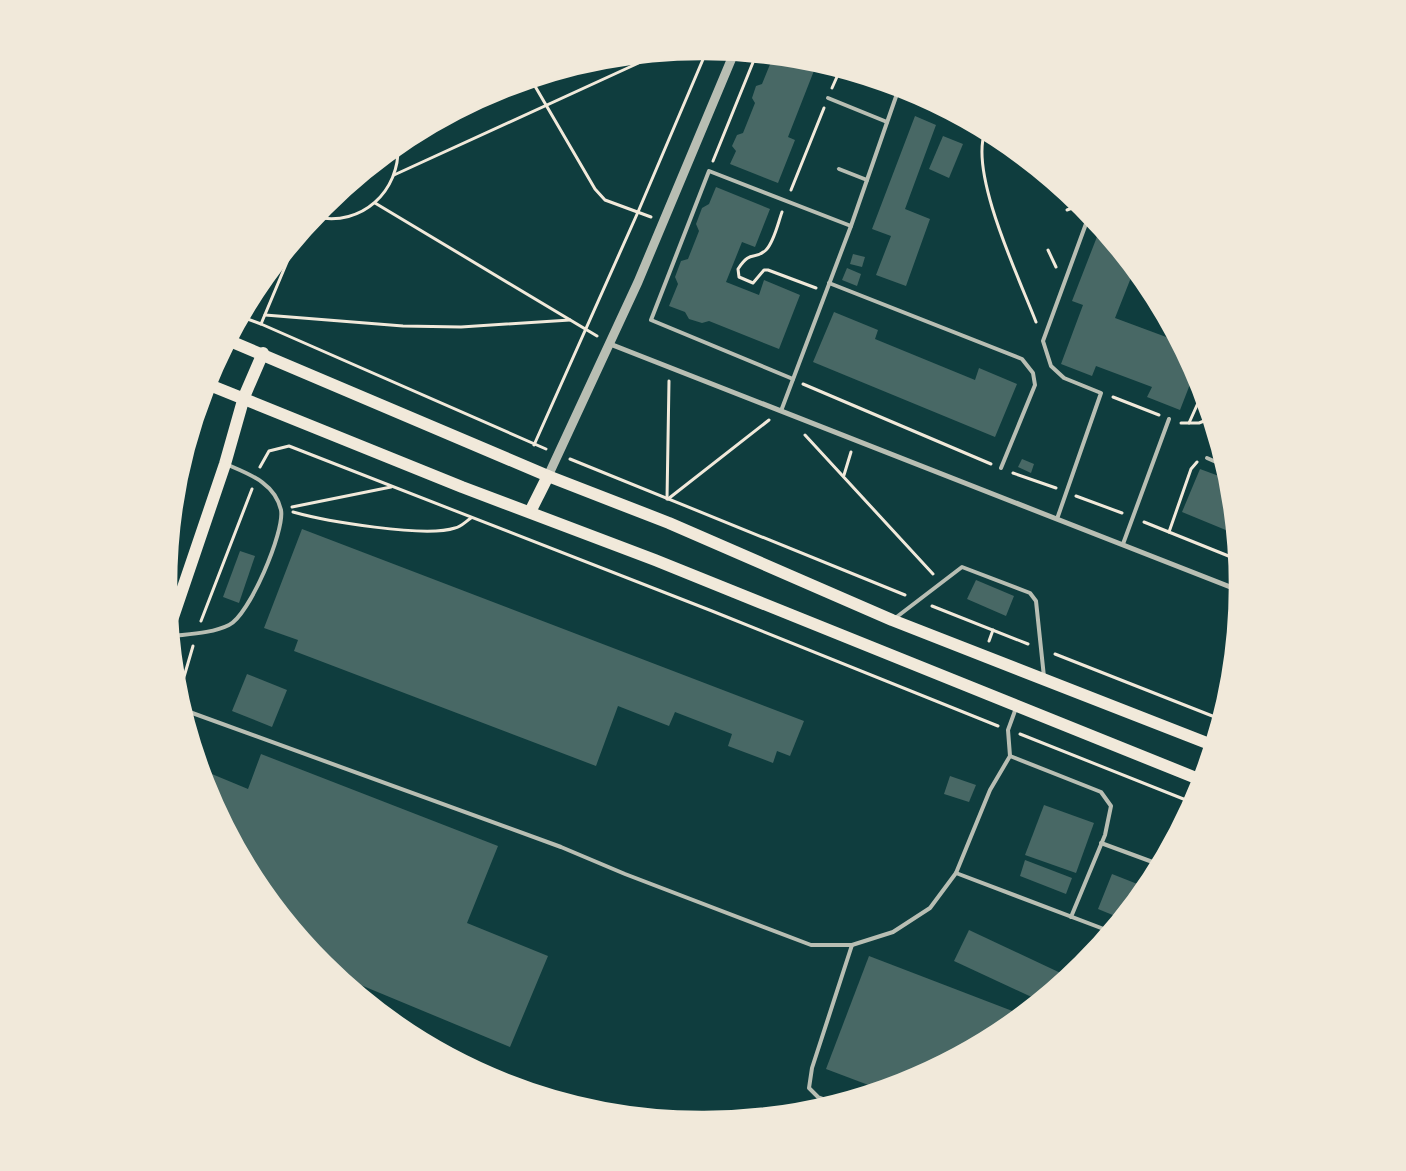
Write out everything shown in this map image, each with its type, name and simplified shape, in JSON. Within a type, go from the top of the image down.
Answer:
[{"type":"main road","points":[[236,343],[263,353],[548,476],[669,524],[892,620],[1206,743]]},
{"type":"main road","points":[[177,607],[225,464],[244,397],[263,353]]},
{"type":"main road","points":[[215,387],[1194,777]]},
{"type":"main road","points":[[530,512],[548,476]]},
{"type":"street","points":[[548,476],[610,344],[731,60]]},
{"type":"street","points":[[610,344],[1230,587]]},
{"type":"lane","points":[[781,411],[851,226],[896,96]]},
{"type":"lane","points":[[828,98],[887,122]]},
{"type":"lane","points":[[839,169],[867,180]]},
{"type":"lane","points":[[793,379],[651,320],[709,171],[851,226]]},
{"type":"lane","points":[[1056,519],[1101,393],[1064,378],[1051,366],[1043,342],[1086,224]]},
{"type":"lane","points":[[829,283],[1022,359],[1033,373],[1035,385],[1000,468]]},
{"type":"lane","points":[[1123,544],[1169,420]]},
{"type":"lane","points":[[1207,458],[1215,461]]},
{"type":"lane","points":[[179,635],[229,625],[240,616],[254,595],[281,526],[280,509],[272,491],[256,477],[225,464]]},
{"type":"lane","points":[[892,620],[940,582],[964,567],[1030,593],[1036,601],[1043,650],[1044,680]]},
{"type":"lane","points":[[192,713],[561,847],[625,874],[811,945],[852,945],[893,932],[930,908],[956,873],[990,790],[1010,756],[1008,730],[1017,705]]},
{"type":"lane","points":[[1010,756],[1101,792],[1108,799],[1111,806],[1101,843],[1071,917]]},
{"type":"lane","points":[[1101,843],[1151,862]]},
{"type":"lane","points":[[956,873],[1102,929]]},
{"type":"lane","points":[[821,1098],[809,1088],[812,1068],[852,945]]},
{"type":"path","points":[[534,445],[587,330],[703,59]]},
{"type":"path","points":[[709,171],[753,61]]},
{"type":"path","points":[[394,175],[639,63]]},
{"type":"path","points":[[536,87],[595,189],[606,200],[663,221]]},
{"type":"path","points":[[983,139],[981,154],[993,211],[1043,342]]},
{"type":"path","points":[[327,218],[346,217],[362,212],[375,203],[386,191],[394,175],[396,158]]},
{"type":"path","points":[[375,203],[610,344]]},
{"type":"path","points":[[262,324],[287,263]]},
{"type":"path","points":[[265,315],[403,326],[461,327],[570,320]]},
{"type":"path","points":[[249,319],[534,445],[667,500],[916,600],[1214,716]]},
{"type":"path","points":[[667,500],[670,368]]},
{"type":"path","points":[[1101,393],[1179,423],[1204,421]]},
{"type":"path","points":[[1189,423],[1198,404]]},
{"type":"path","points":[[667,500],[781,411]]},
{"type":"path","points":[[802,432],[844,475],[940,582]]},
{"type":"path","points":[[844,475],[855,439]]},
{"type":"path","points":[[269,451],[289,446],[1184,799]]},
{"type":"path","points":[[1169,532],[1191,470],[1197,462],[1207,458]]},
{"type":"path","points":[[280,509],[392,486]]},
{"type":"path","points":[[280,509],[319,520],[399,529],[444,531],[458,528],[472,517]]},
{"type":"path","points":[[184,676],[197,632],[236,530]]},
{"type":"building","points":[[771,63],[814,71],[788,137],[795,140],[778,183],[730,164],[736,151],[732,146],[737,135],[743,133],[755,103],[752,98],[756,86],[762,84]]},
{"type":"building","points":[[915,116],[936,125],[905,209],[930,219],[906,286],[876,275],[891,236],[872,229]]},
{"type":"building","points":[[943,136],[963,144],[949,178],[929,169]]},
{"type":"building","points":[[716,187],[770,209],[755,247],[742,242],[726,282],[759,295],[764,280],[800,295],[779,349],[709,321],[702,323],[689,319],[685,312],[669,306],[678,284],[675,277],[681,261],[688,259],[699,231],[696,224],[702,208],[709,204]]},
{"type":"building","points":[[1097,236],[1131,278],[1115,318],[1167,337],[1190,384],[1180,410],[1147,397],[1152,387],[1096,366],[1092,376],[1061,364],[1083,305],[1072,301]]},
{"type":"building","points":[[853,254],[865,257],[862,267],[850,264]]},
{"type":"building","points":[[847,268],[861,274],[857,286],[842,280]]},
{"type":"building","points":[[834,312],[878,330],[875,339],[975,380],[979,368],[1017,384],[995,437],[813,362]]},
{"type":"building","points":[[1022,459],[1034,464],[1031,473],[1018,467]]},
{"type":"building","points":[[1200,469],[1218,476],[1227,530],[1182,512]]},
{"type":"building","points":[[302,529],[804,721],[790,756],[777,751],[773,763],[728,746],[732,734],[675,712],[669,726],[618,706],[596,766],[294,651],[298,640],[264,628]]},
{"type":"building","points":[[240,551],[255,556],[239,603],[223,597]]},
{"type":"building","points":[[976,580],[1014,596],[1006,616],[967,599]]},
{"type":"building","points":[[247,674],[287,690],[272,727],[232,711]]},
{"type":"building","points":[[261,754],[498,846],[467,923],[548,956],[510,1047],[359,984],[331,958],[307,933],[265,878],[247,849],[211,774],[248,789]]},
{"type":"building","points":[[950,776],[976,785],[969,802],[944,794]]},
{"type":"building","points":[[1044,805],[1094,823],[1076,873],[1025,855]]},
{"type":"building","points":[[1025,860],[1072,878],[1066,894],[1020,876]]},
{"type":"building","points":[[1112,874],[1137,884],[1113,915],[1098,909]]},
{"type":"building","points":[[969,930],[1060,973],[1031,997],[954,961]]},
{"type":"building","points":[[869,956],[1013,1011],[966,1042],[936,1058],[872,1084],[869,1085],[826,1069]]}]
